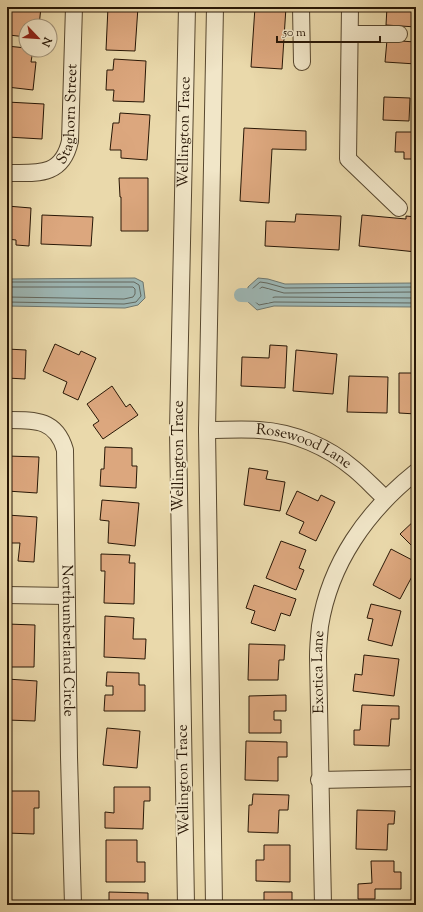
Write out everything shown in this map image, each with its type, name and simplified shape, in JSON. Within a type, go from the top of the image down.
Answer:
[{"type":"street","name":"Staghorn Street","points":[[7,173],[45,172],[62,160],[67,151],[70,141],[74,7]]},
{"type":"street","name":"Wellington Trace","points":[[186,905],[178,431],[187,7]]},
{"type":"street","name":"Wellington Trace","points":[[214,905],[207,430],[215,7]]},
{"type":"street","points":[[302,7],[302,62]]},
{"type":"street","points":[[350,7],[348,159],[399,208]]},
{"type":"street","points":[[350,34],[399,34]]},
{"type":"street","name":"Northumberland Circle","points":[[7,420],[32,420],[48,425],[56,431],[62,440],[65,450],[66,596],[73,905]]},
{"type":"street","name":"Rosewood Lane","points":[[207,430],[260,430],[305,440],[336,455],[354,469],[385,498]]},
{"type":"street","name":"Exotica Lane","points":[[323,905],[319,780],[318,656],[322,618],[338,566],[353,539],[385,498],[416,472]]},
{"type":"street","points":[[7,595],[66,596]]},
{"type":"street","points":[[319,780],[416,778]]},
{"type":"water","points":[[135,278],[143,282],[145,298],[138,305],[125,308],[7,306],[7,279]]},
{"type":"water","points":[[258,278],[285,284],[416,283],[416,307],[274,306],[257,310],[247,301],[248,287]]},
{"type":"building","points":[[12,7],[41,7],[40,18],[18,18],[18,36],[9,35]]},
{"type":"building","points":[[108,7],[138,7],[135,51],[106,50]]},
{"type":"building","points":[[255,7],[286,7],[282,69],[251,67]]},
{"type":"building","points":[[387,7],[416,7],[416,27],[386,25]]},
{"type":"building","points":[[416,27],[416,64],[385,62],[387,40],[415,42]]},
{"type":"building","points":[[7,46],[18,47],[18,58],[32,58],[31,62],[36,62],[33,90],[7,87]]},
{"type":"building","points":[[114,59],[146,61],[144,102],[113,101],[114,90],[106,90],[107,70],[113,70]]},
{"type":"building","points":[[384,97],[410,98],[409,121],[383,120]]},
{"type":"building","points":[[7,102],[44,104],[42,139],[7,137]]},
{"type":"building","points":[[120,113],[150,115],[147,160],[121,158],[121,150],[110,150],[113,123],[119,123]]},
{"type":"building","points":[[244,128],[306,131],[306,150],[272,149],[269,203],[240,201]]},
{"type":"building","points":[[396,132],[416,132],[416,159],[404,159],[404,152],[395,152]]},
{"type":"building","points":[[119,178],[148,178],[148,231],[121,231],[121,197]]},
{"type":"building","points":[[7,206],[31,208],[29,246],[16,245],[16,240],[7,239]]},
{"type":"building","points":[[296,214],[341,216],[339,250],[265,246],[266,221],[295,222]]},
{"type":"building","points":[[42,215],[93,217],[91,246],[41,244]]},
{"type":"building","points":[[362,215],[406,219],[406,216],[416,217],[416,252],[359,246]]},
{"type":"building","points":[[55,344],[79,355],[81,351],[96,358],[78,400],[63,393],[67,382],[43,371]]},
{"type":"building","points":[[270,345],[287,346],[285,388],[241,386],[242,357],[269,358]]},
{"type":"building","points":[[7,349],[26,350],[25,379],[7,378]]},
{"type":"building","points":[[296,350],[337,354],[333,394],[293,391]]},
{"type":"building","points":[[399,373],[414,373],[414,380],[416,380],[416,414],[399,413]]},
{"type":"building","points":[[349,376],[388,377],[387,413],[347,412]]},
{"type":"building","points":[[112,386],[126,407],[130,404],[138,415],[103,439],[93,425],[99,421],[87,404]]},
{"type":"building","points":[[105,447],[132,448],[132,466],[137,466],[136,488],[100,486],[101,469],[104,469]]},
{"type":"building","points":[[7,456],[39,457],[37,493],[7,491]]},
{"type":"building","points":[[249,468],[268,471],[266,479],[285,482],[280,511],[244,505]]},
{"type":"building","points":[[297,491],[318,501],[321,495],[335,502],[316,541],[299,533],[304,522],[286,514]]},
{"type":"building","points":[[102,500],[139,503],[135,546],[108,543],[109,521],[100,520]]},
{"type":"building","points":[[7,515],[37,517],[34,562],[18,561],[20,543],[7,543]]},
{"type":"building","points":[[416,519],[416,550],[400,534]]},
{"type":"building","points":[[281,541],[306,550],[299,568],[304,570],[296,590],[266,578]]},
{"type":"building","points":[[391,549],[416,562],[416,569],[400,599],[373,585]]},
{"type":"building","points":[[101,554],[130,555],[129,563],[135,563],[134,604],[104,603],[105,571],[101,571]]},
{"type":"building","points":[[254,585],[296,599],[290,616],[281,613],[275,631],[251,623],[255,611],[246,608]]},
{"type":"building","points":[[371,604],[401,611],[392,646],[368,640],[373,619],[367,618]]},
{"type":"building","points":[[105,616],[134,618],[133,639],[146,639],[145,659],[104,657]]},
{"type":"building","points":[[7,624],[35,625],[34,667],[7,667]]},
{"type":"building","points":[[249,644],[285,645],[284,660],[279,660],[278,680],[248,680]]},
{"type":"building","points":[[364,655],[399,659],[394,696],[353,691],[355,674],[362,675]]},
{"type":"building","points":[[107,672],[139,673],[139,685],[145,685],[145,711],[104,711],[105,695],[113,695],[113,686],[106,686]]},
{"type":"building","points":[[7,679],[37,681],[35,721],[7,720]]},
{"type":"building","points":[[286,695],[286,711],[274,711],[274,720],[281,720],[281,733],[249,733],[249,696]]},
{"type":"building","points":[[362,705],[399,706],[399,719],[391,719],[389,746],[354,745],[354,730],[360,730]]},
{"type":"building","points":[[107,728],[140,731],[137,768],[103,765]]},
{"type":"building","points":[[246,741],[287,742],[287,757],[278,757],[278,781],[245,780]]},
{"type":"building","points":[[114,787],[150,787],[150,801],[144,801],[143,829],[105,828],[105,812],[114,813]]},
{"type":"building","points":[[7,791],[39,791],[39,808],[34,808],[34,834],[7,833]]},
{"type":"building","points":[[253,794],[289,795],[288,810],[279,810],[278,833],[248,832],[249,805],[252,805]]},
{"type":"building","points":[[357,810],[395,811],[394,824],[388,824],[387,850],[356,849]]},
{"type":"building","points":[[106,840],[137,840],[137,862],[145,862],[145,882],[106,882]]},
{"type":"building","points":[[264,845],[290,845],[290,882],[256,881],[256,860],[264,860]]},
{"type":"building","points":[[371,861],[394,861],[394,872],[401,872],[401,889],[375,889],[375,899],[358,899],[358,884],[372,883]]},
{"type":"building","points":[[109,892],[148,893],[148,905],[109,905]]},
{"type":"building","points":[[264,892],[292,892],[292,905],[264,905]]},
{"type":"building","points":[[8,902],[36,902],[36,905],[8,905]]},
{"type":"waterway","points":[[241,295],[266,296]]}]
